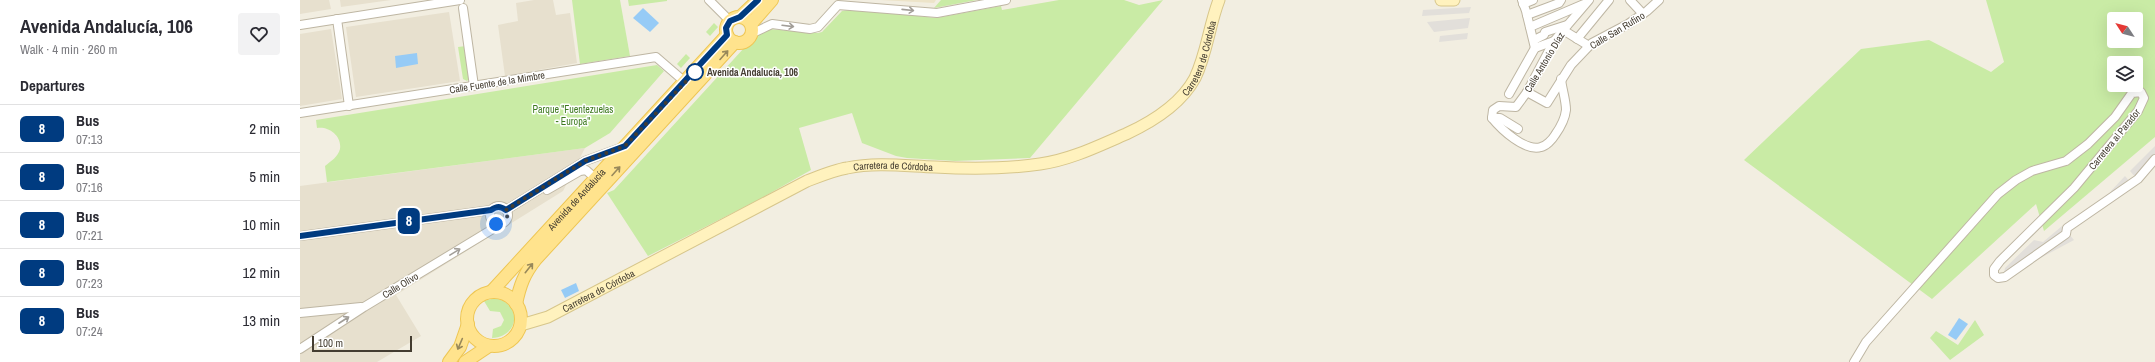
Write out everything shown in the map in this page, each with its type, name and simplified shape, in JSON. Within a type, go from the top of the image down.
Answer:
[{"type":"main road","points":[[758,0],[726,28],[731,39],[743,42],[772,0]]},
{"type":"main road","name":"Carretera de Córdoba","points":[[521,325],[548,317],[807,181],[827,174],[847,168],[875,165],[992,168],[1041,164],[1082,153],[1134,130],[1157,117],[1177,100],[1194,78],[1205,52],[1213,14],[1218,0]]},
{"type":"main road","points":[[1441,0],[1454,0]]},
{"type":"main road","points":[[735,19],[746,19],[751,29]]},
{"type":"main road","name":"Avenida de Andalucía","points":[[491,292],[685,82],[731,39]]},
{"type":"main road","name":"Avenida de Andalucía","points":[[516,304],[520,283],[529,268],[731,39]]},
{"type":"main road","points":[[449,362],[460,347],[468,324],[470,307],[479,298],[491,292],[507,295],[516,304],[521,316],[521,325],[518,333],[509,342],[497,346],[489,346],[475,338],[468,324]]},
{"type":"main road","points":[[465,362],[489,346]]},
{"type":"street","points":[[709,0],[735,19]]},
{"type":"street","points":[[751,29],[772,24],[810,29],[818,27],[840,3],[864,2],[937,13],[1006,0]]},
{"type":"street","points":[[1533,0],[1522,2],[1535,44]]},
{"type":"street","points":[[1577,39],[1609,0]]},
{"type":"street","points":[[1630,0],[1643,14]]},
{"type":"street","name":"Calle San Rufino","points":[[1527,92],[1547,103],[1561,79],[1580,54],[1589,46],[1643,14],[1659,0]]},
{"type":"street","points":[[1527,15],[1561,1]]},
{"type":"street","points":[[1530,27],[1588,2]]},
{"type":"street","name":"Calle Antonio Díaz","points":[[1492,118],[1493,110],[1499,106],[1516,107],[1527,92],[1554,41],[1588,2]]},
{"type":"street","points":[[300,25],[461,4],[474,86]]},
{"type":"street","points":[[337,19],[349,106]]},
{"type":"street","points":[[1509,94],[1535,44],[1545,32],[1565,27],[1577,39],[1589,46]]},
{"type":"street","points":[[1535,44],[1554,41]]},
{"type":"street","name":"Calle Fuente de la Mimbre","points":[[300,113],[656,57],[685,82]]},
{"type":"street","points":[[1492,118],[1504,131],[1517,140],[1531,147],[1541,148],[1551,140],[1565,118],[1566,109],[1561,79]]},
{"type":"street","name":"Carretera al Parador","points":[[1854,362],[1882,324],[1998,194],[2016,180],[2032,171],[2066,161],[2088,144],[2115,117],[2128,97],[2137,91],[2141,92],[2144,98],[2138,111],[2074,188],[2000,261],[1994,269],[1994,275],[1998,278],[2005,277],[2039,254],[2066,234],[2067,228],[2138,179],[2155,159]]},
{"type":"street","points":[[1492,118],[1500,118],[1518,129]]},
{"type":"street","points":[[491,210],[491,220],[496,224],[501,224],[506,220],[507,212],[585,161],[625,146]]},
{"type":"street","points":[[507,212],[580,171],[586,170],[596,179]]},
{"type":"street","points":[[300,236],[491,210],[496,206],[501,206],[507,212]]},
{"type":"street","name":"Calle Olivo","points":[[300,349],[364,307],[501,224]]},
{"type":"street","points":[[300,314],[364,307]]},
{"type":"shaded area","points":[[300,0],[329,0],[331,9],[300,14]]},
{"type":"shaded area","points":[[340,0],[391,0],[341,7]]},
{"type":"shaded area","points":[[534,0],[553,0],[556,15],[570,13],[577,63],[505,76],[498,25],[518,21],[516,3]]},
{"type":"shaded area","points":[[880,0],[936,0],[934,3]]},
{"type":"shaded area","points":[[1471,7],[1469,13],[1422,16],[1423,10]]},
{"type":"shaded area","points":[[449,12],[460,81],[356,97],[346,27]]},
{"type":"shaded area","points":[[1470,18],[1468,28],[1434,32],[1427,22]]},
{"type":"shaded area","points":[[331,29],[342,99],[300,106],[300,34]]},
{"type":"shaded area","points":[[1468,33],[1467,39],[1439,42],[1440,36]]},
{"type":"shaded area","points":[[2155,146],[2155,157],[2136,178],[2130,171]]},
{"type":"shaded area","points":[[585,148],[563,191],[396,295],[421,336],[377,362],[300,362],[300,186]]},
{"type":"shaded area","points":[[2125,176],[2130,182],[2112,194],[2111,191]]},
{"type":"shaded area","points":[[2062,226],[2074,240],[2018,270],[2004,273],[2005,268],[2034,240],[2043,242]]},
{"type":"green space","points":[[572,0],[620,0],[630,56],[580,64]]},
{"type":"green space","points":[[628,0],[667,0],[667,1],[629,6]]},
{"type":"green space","points":[[941,0],[977,0],[934,8]]},
{"type":"green space","points":[[1059,0],[1124,0],[1139,5],[1163,0],[1030,158],[955,161],[896,156],[862,143],[852,113],[799,128],[811,170],[760,199],[648,256],[607,193],[614,190],[744,48],[753,44],[759,33],[768,29],[818,33],[822,32],[842,11],[855,9],[936,18],[1001,6],[1002,10]]},
{"type":"green space","points":[[1986,0],[2155,0],[2155,137],[2044,231],[2036,204],[1932,299],[1744,160],[1861,49],[1929,40],[1991,72],[2004,62]]},
{"type":"green space","points":[[714,23],[718,27],[710,36],[706,32]]},
{"type":"green space","points":[[466,46],[469,79],[467,81],[463,79],[458,47]]},
{"type":"green space","points":[[686,54],[690,58],[681,68],[677,64]]},
{"type":"green space","name":"Parque \"Fuentezuelas - Europa\"","points":[[657,65],[664,71],[610,133],[585,148],[327,182],[325,166],[338,154],[340,144],[337,136],[330,130],[317,128],[316,120]]},
{"type":"green space","points":[[495,298],[504,301],[510,307],[514,320],[508,332],[501,336],[492,338],[493,329],[501,326],[504,320],[500,312],[490,311],[484,301]]},
{"type":"green space","points":[[1975,320],[1984,335],[1950,360],[1930,338],[1936,331],[1958,345]]},
{"type":"water","points":[[643,8],[659,23],[650,32],[633,18]]},
{"type":"water","points":[[417,53],[418,64],[396,68],[395,56]]},
{"type":"water","points":[[576,283],[579,291],[565,298],[561,290]]},
{"type":"water","points":[[1959,318],[1968,324],[1956,340],[1948,335]]},
{"type":"bus line","name":"8","points":[[300,236],[491,210],[496,206],[501,206],[506,210],[585,161],[625,146],[718,46],[727,35],[726,28],[730,21],[736,17],[740,17],[758,0]]},
{"type":"place","name":"Avenida Andalucía, 106","points":[[695,72]]},
{"type":"route","points":[[496,224],[501,224],[506,220],[508,215],[506,210],[585,161],[625,146],[695,72]]}]
